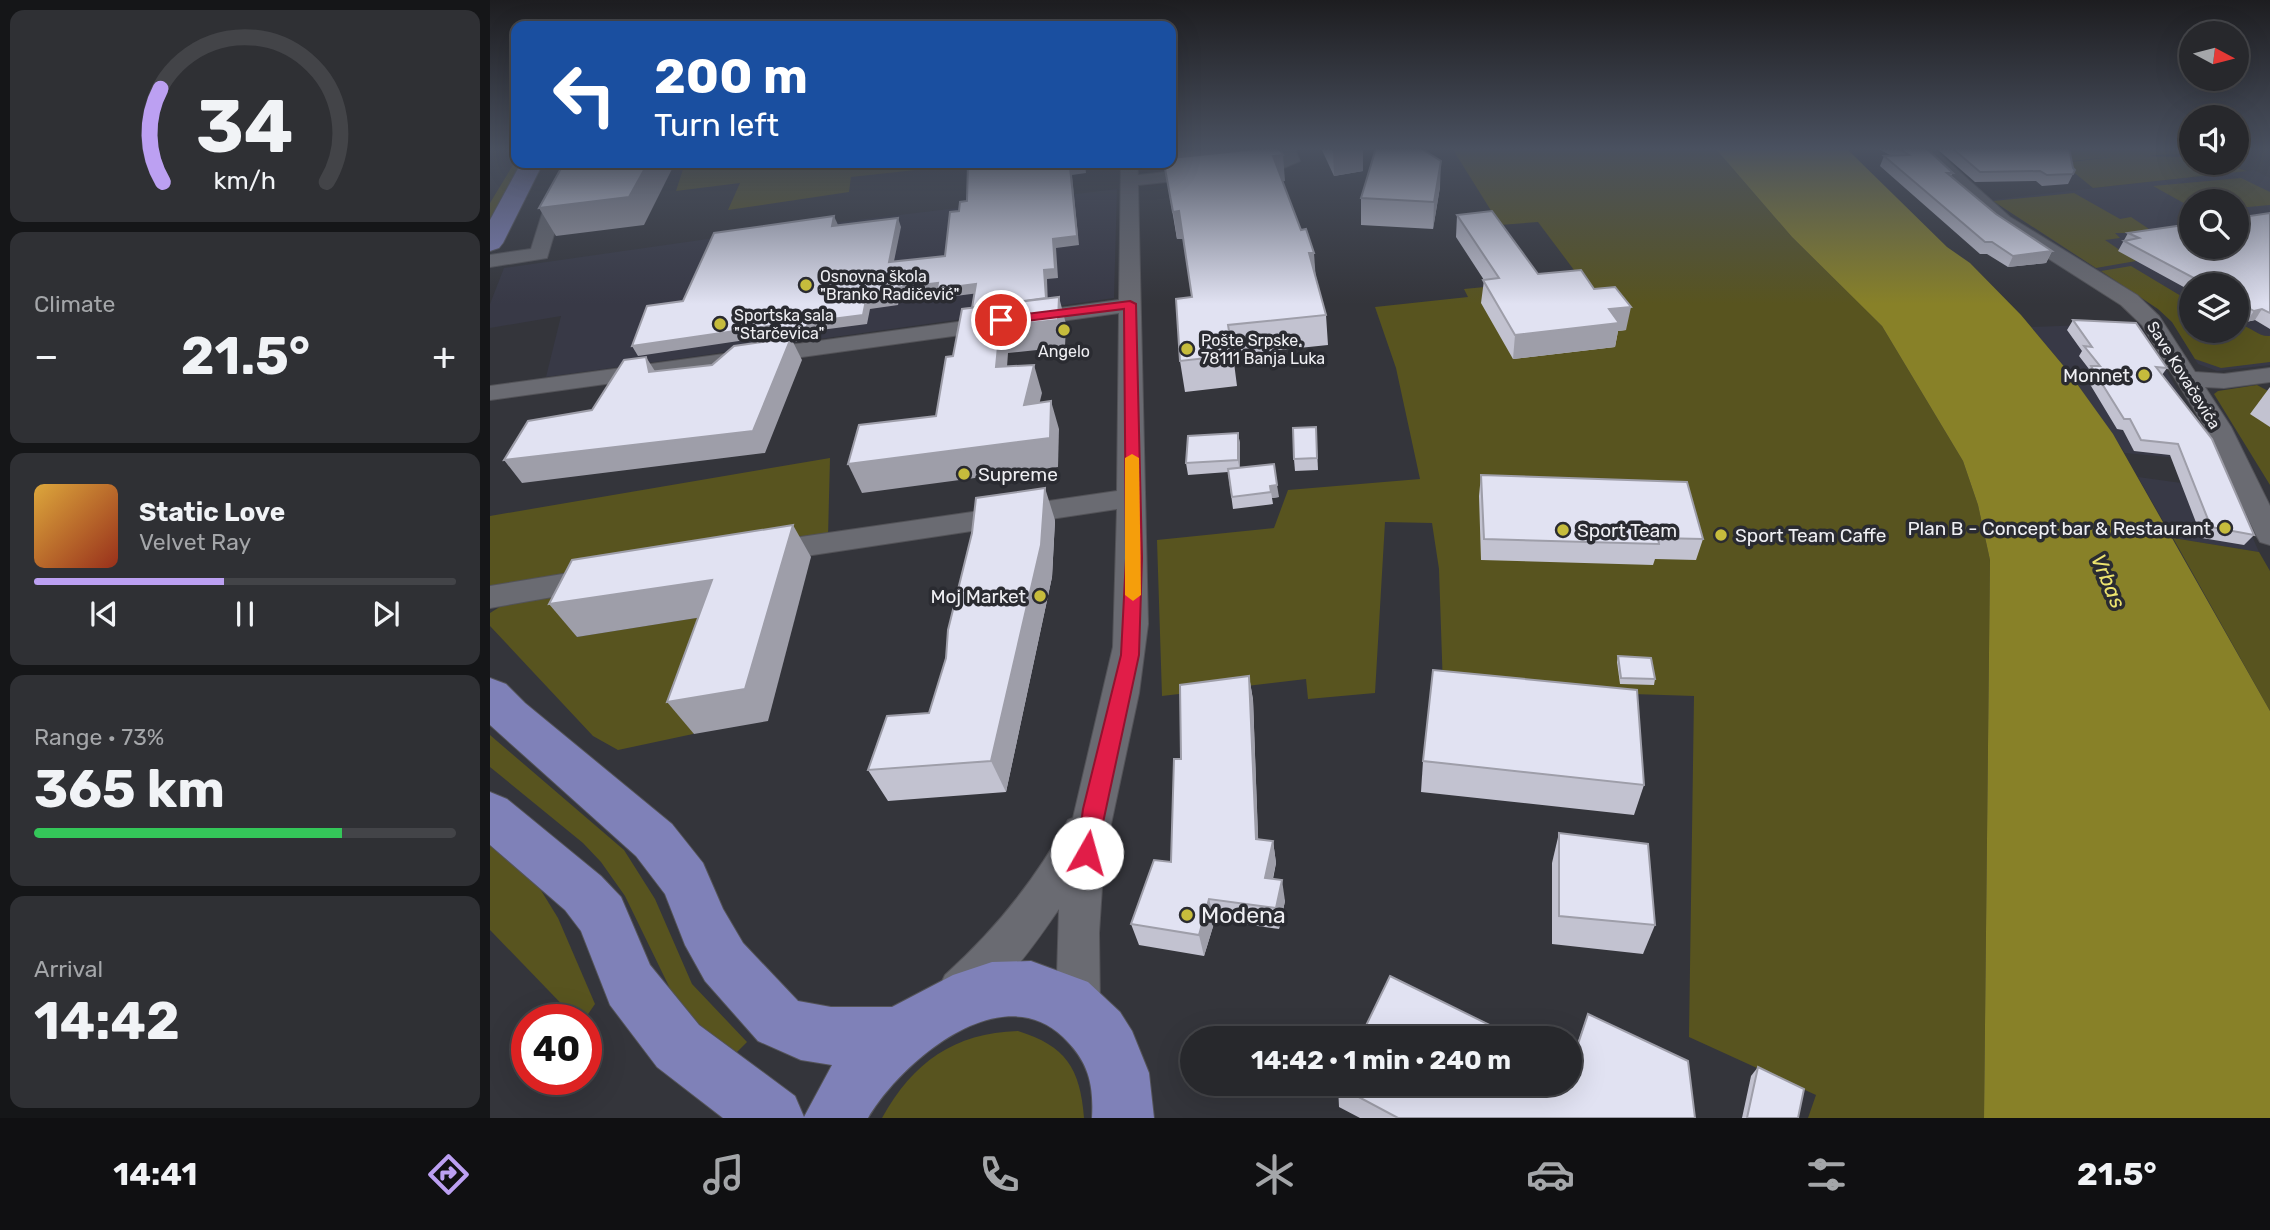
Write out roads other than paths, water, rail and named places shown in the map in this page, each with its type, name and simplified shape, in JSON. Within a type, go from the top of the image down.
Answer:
[{"type":"main road","points":[[490,243],[512,200]]},
{"type":"main road","points":[[490,696],[509,716],[654,839],[685,880],[704,927],[724,962],[778,1021],[802,1031],[831,1036],[917,1023]]},
{"type":"main road","points":[[490,814],[583,893],[602,915],[630,985],[678,1046],[773,1118]]},
{"type":"main road","points":[[834,1118],[855,1082],[917,1023],[962,998],[1013,989],[1037,992],[1078,1009],[1107,1041],[1117,1062],[1125,1116]]},
{"type":"street","points":[[490,261],[540,254],[548,216],[555,200]]},
{"type":"street","points":[[1078,1009],[1075,946],[1093,809],[1130,655],[1134,558],[1130,200]]},
{"type":"street","name":"Save Kovačevića","points":[[1980,200],[2003,221],[2138,308],[2151,321],[2218,427],[2270,535]]},
{"type":"street","points":[[490,393],[1130,304]]},
{"type":"street","points":[[2187,379],[2224,382],[2270,375]]},
{"type":"street","points":[[734,557],[900,530],[1132,498]]},
{"type":"street","points":[[490,597],[626,575]]},
{"type":"street","points":[[917,1023],[979,974],[1021,927],[1068,862],[1093,809]]},
{"type":"water","name":"Vrbas","points":[[1760,200],[1899,200],[1947,247],[1970,263],[2021,315],[2067,370],[2113,434],[2270,711],[2270,1118],[1984,1118],[1990,560],[1978,505],[1963,461],[1882,326],[1792,237]]},
{"type":"place","name":"Osnovna škola \"Branko Radičević\"","points":[[806,285]]},
{"type":"place","name":"Sportska sala \"Starčevica\"","points":[[720,324]]},
{"type":"place","name":"Angelo","points":[[1064,330]]},
{"type":"place","name":"Pošte Srpske, 78111 Banja Luka","points":[[1187,349]]},
{"type":"place","name":"Monnet","points":[[2144,375]]},
{"type":"place","name":"Supreme","points":[[964,474]]},
{"type":"place","name":"Plan B - Concept bar & Restaurant","points":[[2225,528]]},
{"type":"place","name":"Sport Team","points":[[1563,530]]},
{"type":"place","name":"Sport Team Caffe","points":[[1721,535]]},
{"type":"place","name":"Moj Market","points":[[1040,596]]},
{"type":"place","name":"Modena","points":[[1187,915]]}]
